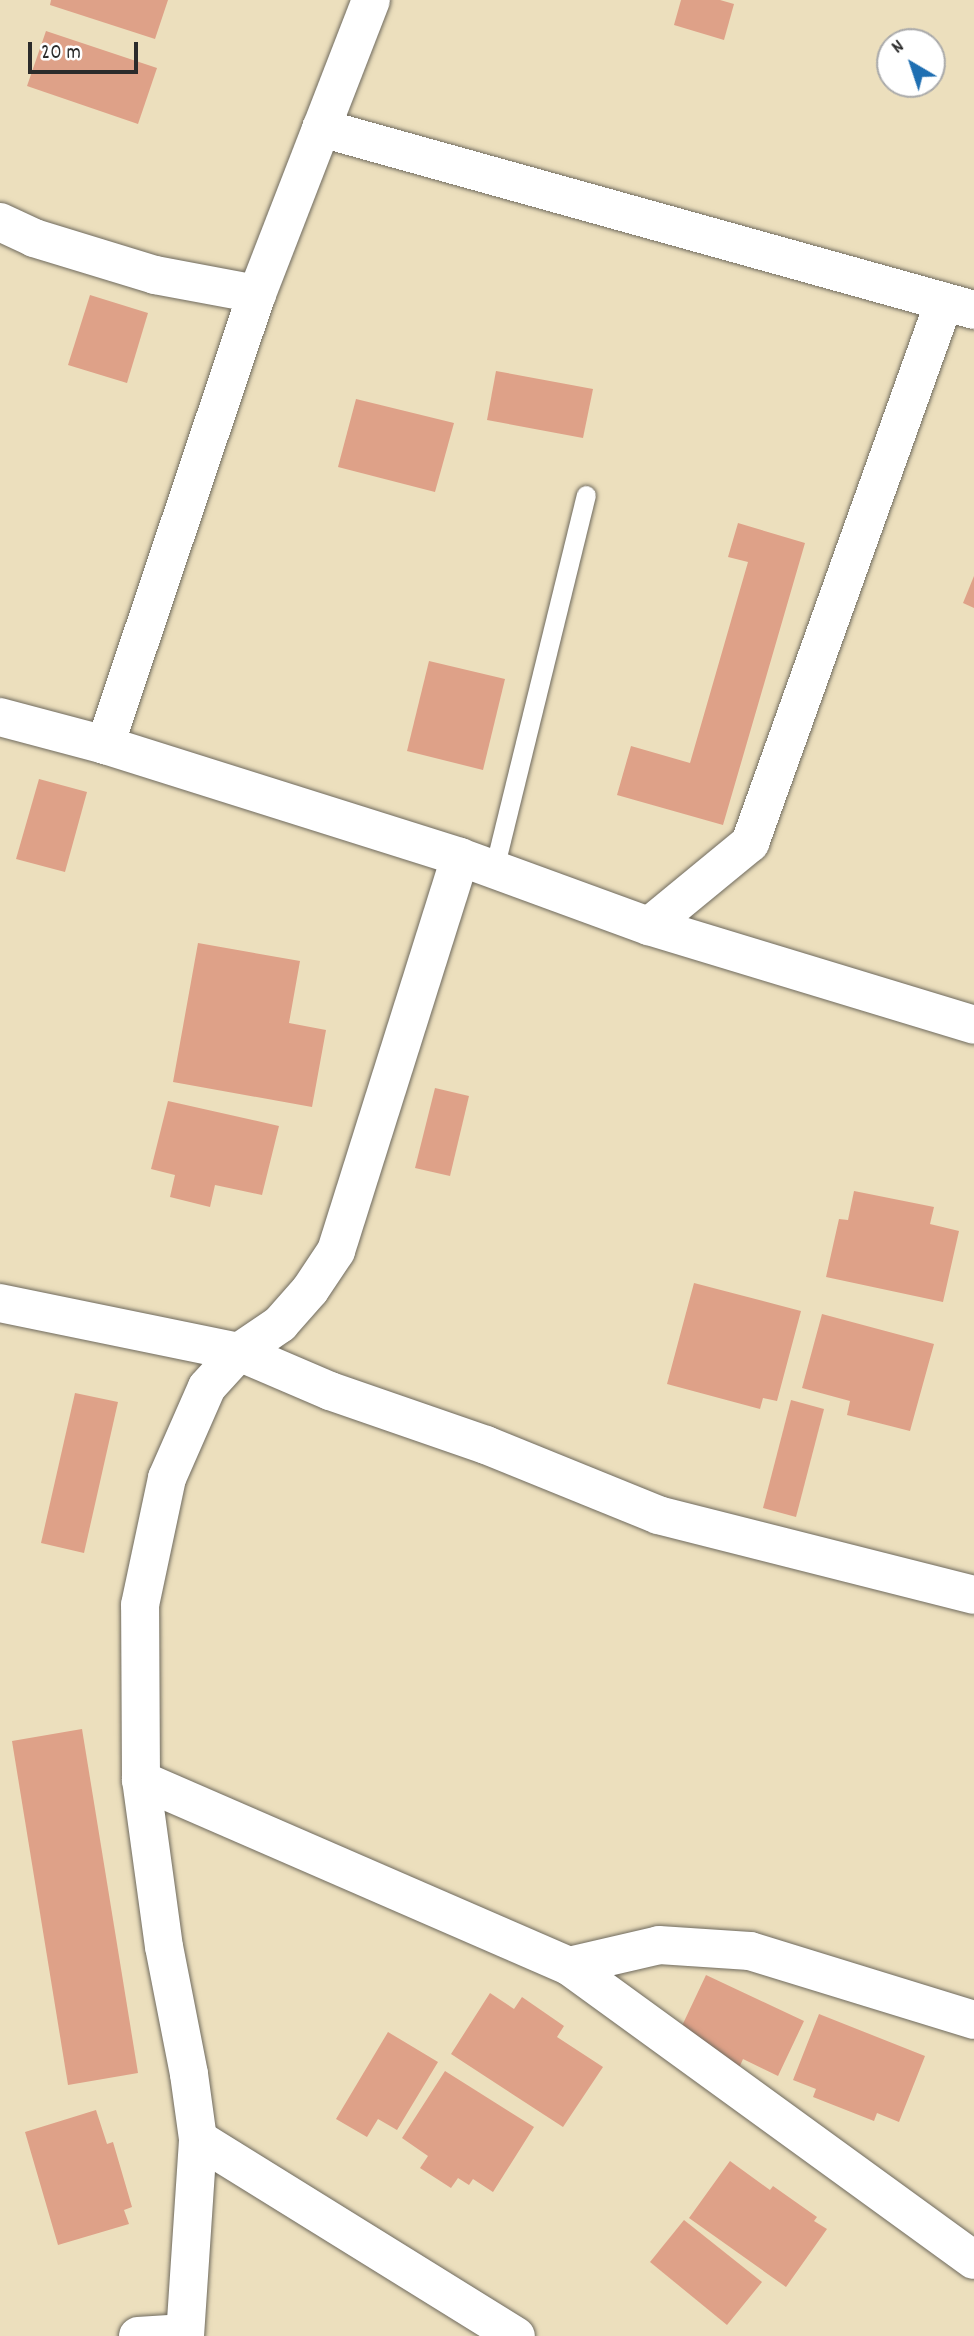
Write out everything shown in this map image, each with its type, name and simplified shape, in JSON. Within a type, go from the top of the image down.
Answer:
[{"type":"street","points":[[105,745],[257,294],[371,0]]},
{"type":"street","points":[[321,128],[959,306],[750,843],[649,926]]},
{"type":"street","points":[[0,222],[34,238],[155,275],[257,294]]},
{"type":"street","points":[[0,717],[105,745],[477,863],[649,926],[974,1025]]},
{"type":"street","points":[[138,2336],[185,2334],[198,2139],[189,2074],[164,1947],[141,1780],[140,1605],[167,1478],[207,1387],[239,1352],[280,1324],[310,1290],[336,1251],[477,863]]},
{"type":"street","points":[[0,1303],[239,1352],[330,1391],[485,1446],[658,1515],[974,1595]]},
{"type":"street","points":[[141,1780],[569,1966],[974,2260]]},
{"type":"street","points":[[569,1966],[659,1945],[750,1951],[974,2020]]},
{"type":"street","points":[[198,2139],[516,2336]]},
{"type":"lane","points":[[477,863],[586,495]]},
{"type":"building","points":[[51,0],[168,0],[155,39],[50,5]]},
{"type":"building","points":[[681,0],[720,0],[734,4],[724,40],[674,25]]},
{"type":"building","points":[[46,31],[157,68],[138,124],[27,86]]},
{"type":"building","points":[[90,295],[148,313],[127,383],[68,365]]},
{"type":"building","points":[[496,371],[593,389],[583,438],[487,420]]},
{"type":"building","points":[[356,399],[454,423],[435,492],[338,467]]},
{"type":"building","points":[[738,523],[805,543],[723,825],[617,795],[631,746],[690,763],[748,562],[728,557]]},
{"type":"building","points":[[974,576],[974,608],[963,603]]},
{"type":"building","points":[[429,661],[505,679],[483,770],[407,751]]},
{"type":"building","points":[[39,779],[87,792],[65,872],[16,859]]},
{"type":"building","points":[[198,943],[300,961],[289,1023],[326,1030],[312,1107],[173,1082]]},
{"type":"building","points":[[435,1088],[469,1096],[450,1176],[415,1168]]},
{"type":"building","points":[[168,1101],[279,1126],[262,1195],[215,1185],[210,1207],[170,1197],[175,1175],[151,1169]]},
{"type":"building","points":[[854,1191],[934,1207],[930,1224],[959,1231],[943,1302],[826,1277],[839,1219],[848,1220]]},
{"type":"building","points":[[694,1283],[801,1311],[777,1401],[763,1398],[760,1409],[667,1384]]},
{"type":"building","points":[[822,1314],[934,1344],[910,1431],[847,1415],[850,1401],[802,1388]]},
{"type":"building","points":[[75,1393],[118,1402],[84,1553],[41,1543]]},
{"type":"building","points":[[791,1400],[824,1409],[796,1517],[763,1508]]},
{"type":"building","points":[[82,1729],[138,2073],[68,2085],[12,1741]]},
{"type":"building","points":[[706,1975],[804,2021],[778,2076],[743,2059],[739,2068],[680,2030]]},
{"type":"building","points":[[490,1993],[514,2009],[522,1997],[564,2026],[557,2037],[603,2067],[563,2127],[451,2054]]},
{"type":"building","points":[[819,2014],[925,2056],[899,2122],[877,2113],[874,2121],[813,2097],[816,2089],[793,2080]]},
{"type":"building","points":[[388,2032],[438,2062],[397,2130],[378,2119],[367,2137],[336,2119]]},
{"type":"building","points":[[445,2071],[534,2127],[493,2192],[473,2179],[469,2185],[458,2178],[451,2188],[420,2168],[428,2156],[402,2138]]},
{"type":"building","points":[[96,2110],[107,2144],[113,2142],[132,2207],[124,2210],[129,2224],[58,2245],[25,2132]]},
{"type":"building","points":[[730,2161],[770,2190],[773,2186],[817,2217],[814,2221],[827,2229],[786,2287],[689,2218]]},
{"type":"building","points":[[684,2220],[762,2282],[727,2325],[650,2262]]}]
